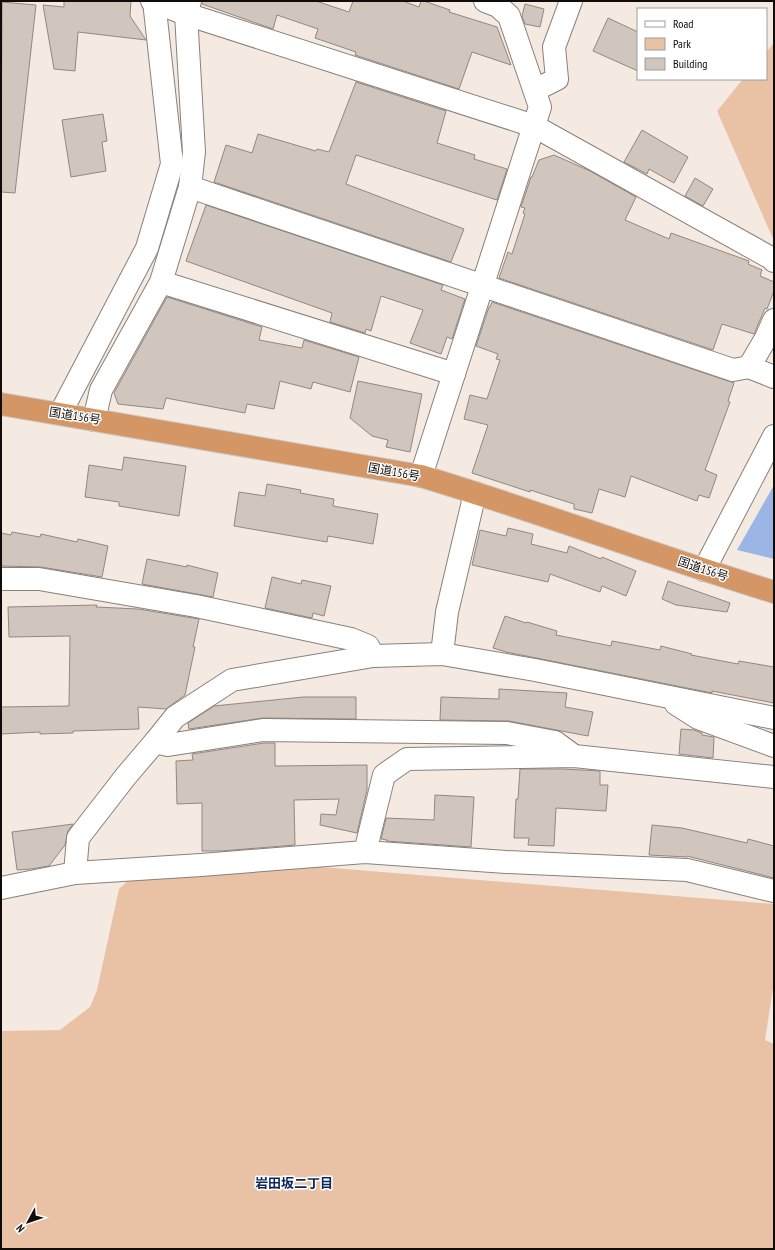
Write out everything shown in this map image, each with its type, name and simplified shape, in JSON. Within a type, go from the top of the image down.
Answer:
[{"type":"highway","name":"国道156号","points":[[1,404],[421,476],[774,592]]},
{"type":"street","points":[[60,414],[147,248],[172,164],[154,1],[188,7],[534,126],[774,261]]},
{"type":"street","points":[[421,476],[540,107],[510,9],[485,1]]},
{"type":"street","points":[[535,90],[557,79],[554,48],[571,1]]},
{"type":"street","points":[[94,420],[101,390],[161,282],[190,187],[194,152],[188,7]]},
{"type":"street","points":[[190,187],[733,370],[749,367],[774,376]]},
{"type":"street","points":[[161,282],[454,374]]},
{"type":"street","points":[[749,367],[766,338],[774,320]]},
{"type":"street","points":[[704,570],[774,436]]},
{"type":"street","points":[[442,654],[448,612],[475,493]]},
{"type":"street","points":[[1,579],[39,579],[196,606],[351,639],[368,646],[373,656]]},
{"type":"street","points":[[75,873],[78,838],[126,776],[175,717],[232,680],[373,656],[442,654],[535,670],[774,718]]},
{"type":"street","points":[[666,696],[698,718],[774,746]]},
{"type":"street","points":[[155,742],[168,745],[263,730],[507,733],[555,742],[574,756]]},
{"type":"street","points":[[365,852],[384,775],[407,759],[574,756],[774,777]]},
{"type":"street","points":[[1,888],[75,873],[365,852],[506,862],[687,870],[774,891]]},
{"type":"green space","points":[[774,43],[774,241],[717,111],[742,80],[767,80],[767,51]]},
{"type":"green space","points":[[185,856],[774,904],[774,982],[765,1040],[774,1044],[774,1249],[1,1249],[1,1031],[60,1030],[90,1007],[97,990],[119,889],[146,864]]},
{"type":"water","points":[[774,485],[774,559],[737,550]]},
{"type":"building","points":[[64,1],[131,1],[130,16],[146,40],[78,32],[75,71],[54,69],[43,5],[64,7]]},
{"type":"building","points":[[202,1],[316,1],[349,12],[353,1],[403,1],[419,7],[421,1],[424,1],[450,10],[449,12],[497,27],[511,65],[472,52],[459,89],[355,55],[356,52],[315,38],[318,29],[277,15],[273,29],[202,4]]},
{"type":"building","points":[[2,2],[36,5],[15,193],[1,192]]},
{"type":"building","points":[[525,4],[544,9],[540,27],[525,24],[522,16]]},
{"type":"building","points":[[608,18],[637,32],[637,71],[593,51]]},
{"type":"building","points":[[356,82],[446,111],[437,143],[475,155],[474,159],[507,169],[497,200],[356,155],[346,184],[464,229],[451,262],[214,182],[226,145],[252,153],[258,134],[316,151],[317,149],[329,152]]},
{"type":"building","points":[[103,114],[107,141],[102,142],[106,171],[71,177],[62,120]]},
{"type":"building","points":[[642,130],[688,157],[674,183],[649,169],[647,174],[624,162]]},
{"type":"building","points":[[554,155],[590,171],[636,197],[625,220],[669,239],[671,233],[749,261],[748,264],[762,270],[760,276],[774,282],[774,291],[767,309],[765,308],[754,334],[722,324],[713,350],[499,278],[508,252],[512,254],[525,214],[523,213],[525,208],[521,207],[531,177],[539,160]]},
{"type":"building","points":[[695,178],[713,189],[703,206],[685,196]]},
{"type":"building","points":[[206,205],[443,285],[441,290],[465,299],[452,339],[447,337],[441,354],[410,343],[423,310],[381,296],[371,331],[366,329],[365,333],[330,322],[332,313],[186,261]]},
{"type":"building","points":[[167,297],[262,327],[259,340],[302,348],[304,340],[359,357],[350,392],[313,382],[311,389],[280,381],[274,409],[247,404],[245,413],[166,398],[163,409],[118,404],[114,393]]},
{"type":"building","points":[[492,302],[734,383],[728,401],[730,402],[705,470],[717,475],[709,498],[699,495],[697,501],[631,476],[625,497],[599,489],[592,513],[574,509],[574,504],[530,490],[530,492],[472,473],[488,425],[464,419],[470,395],[487,399],[500,360],[496,359],[498,354],[476,346]]},
{"type":"building","points":[[358,381],[422,394],[410,452],[386,447],[388,440],[372,436],[350,418]]},
{"type":"building","points":[[124,457],[186,466],[179,516],[119,506],[119,502],[85,497],[89,465],[122,470]]},
{"type":"building","points":[[267,484],[301,490],[300,493],[334,499],[333,506],[378,514],[373,544],[328,536],[327,542],[234,526],[239,492],[265,496]]},
{"type":"building","points":[[508,528],[533,534],[531,544],[567,553],[569,546],[601,559],[602,557],[636,571],[626,596],[602,586],[600,592],[550,574],[548,582],[472,565],[480,530],[506,536]]},
{"type":"building","points":[[12,532],[40,537],[41,534],[77,542],[78,539],[108,546],[102,577],[41,567],[1,566],[1,533],[11,535]]},
{"type":"building","points":[[147,559],[187,567],[187,565],[218,573],[213,597],[142,584]]},
{"type":"building","points":[[272,577],[301,584],[302,580],[331,586],[324,616],[313,613],[312,618],[265,608]]},
{"type":"building","points":[[668,581],[730,603],[727,612],[676,605],[662,599]]},
{"type":"building","points":[[97,605],[96,607],[138,609],[199,619],[185,695],[166,709],[138,707],[139,729],[73,731],[73,733],[40,734],[40,732],[1,734],[1,707],[69,706],[70,636],[9,637],[8,607]]},
{"type":"building","points":[[505,616],[557,631],[556,635],[611,646],[612,641],[660,650],[661,646],[692,654],[691,655],[738,664],[739,661],[774,667],[774,703],[712,691],[712,693],[506,652],[493,648]]},
{"type":"building","points":[[499,689],[567,693],[565,707],[593,712],[588,736],[509,721],[440,720],[441,697],[499,699]]},
{"type":"building","points":[[303,697],[356,697],[356,719],[263,718],[189,729],[188,723],[214,706]]},
{"type":"building","points":[[681,729],[694,730],[702,733],[702,735],[714,737],[713,758],[679,754]]},
{"type":"building","points":[[264,743],[275,743],[275,766],[367,765],[367,790],[357,833],[320,825],[321,814],[336,815],[339,799],[294,800],[295,845],[221,851],[202,851],[202,803],[177,804],[176,761],[193,760],[192,754]]},
{"type":"building","points":[[520,769],[600,771],[600,785],[608,785],[606,811],[556,808],[554,846],[528,845],[529,838],[514,838],[516,799],[518,799]]},
{"type":"building","points":[[435,795],[474,797],[471,847],[386,841],[387,840],[381,839],[386,818],[434,820]]},
{"type":"building","points":[[73,824],[68,831],[65,845],[49,866],[17,870],[12,832]]},
{"type":"building","points":[[652,825],[682,828],[747,843],[748,839],[774,846],[774,878],[687,856],[649,855]]},
{"type":"district","name":"岩田坂二丁目","points":[[294,1183]]}]
